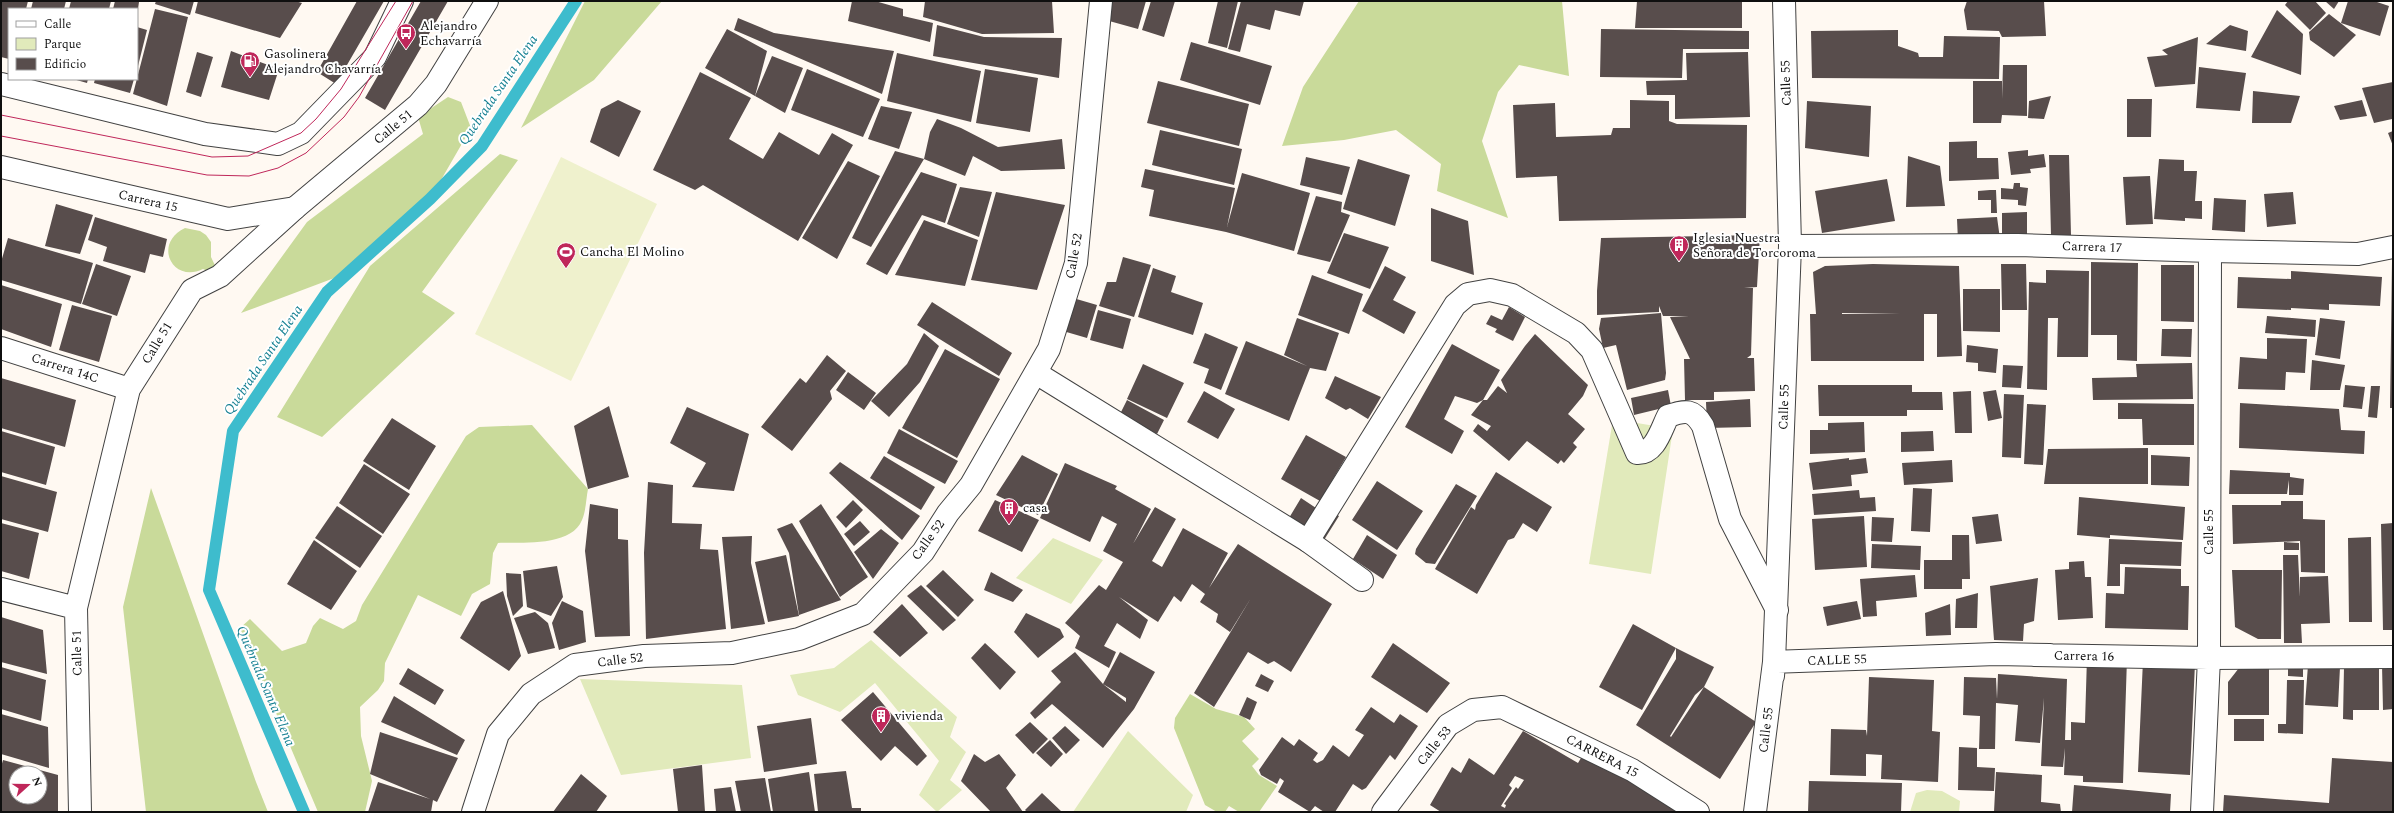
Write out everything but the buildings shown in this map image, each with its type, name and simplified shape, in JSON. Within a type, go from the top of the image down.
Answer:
[{"type":"street","points":[[1,84],[205,134],[278,144],[301,133],[375,57],[402,1]]},
{"type":"street","name":"Calle 51","points":[[80,812],[76,608],[129,389],[192,290],[220,276],[295,208],[418,105],[436,84],[487,1]]},
{"type":"street","name":"Calle 52","points":[[473,812],[498,734],[531,694],[575,665],[644,656],[732,653],[799,639],[863,614],[922,552],[948,513],[971,485],[1049,349],[1076,263],[1101,1]]},
{"type":"street","name":"Calle 55","points":[[1774,662],[1790,246],[1784,1]]},
{"type":"street","name":"Carrera 15","points":[[1,167],[228,219],[295,208]]},
{"type":"street","name":"Carrera 17","points":[[1790,246],[2018,245],[2358,254],[2393,247]]},
{"type":"street","name":"Calle 55","points":[[2202,812],[2209,658],[2210,251]]},
{"type":"street","points":[[1308,541],[1455,305],[1468,294],[1490,290],[1512,294],[1576,333],[1592,350],[1637,453],[1644,453],[1651,450],[1668,416],[1688,411],[1697,415],[1703,426],[1730,519],[1777,610]]},
{"type":"street","name":"Carrera 14C","points":[[1,348],[129,389]]},
{"type":"street","points":[[1036,373],[1308,541],[1362,580]]},
{"type":"street","points":[[1,589],[76,608]]},
{"type":"street","name":"Carrera 16","points":[[1774,662],[1996,654],[2209,658],[2393,657]]},
{"type":"street","name":"CALLE 55","points":[[1755,812],[1774,662]]},
{"type":"street","name":"Calle 53","points":[[1383,812],[1448,725],[1473,710],[1502,707]]},
{"type":"street","name":"CARRERA 15","points":[[1502,707],[1632,770],[1698,812]]},
{"type":"green space","points":[[585,1],[662,1],[594,80],[521,128]]},
{"type":"green space","points":[[1359,1],[1562,1],[1569,76],[1519,65],[1498,92],[1482,141],[1508,218],[1437,191],[1441,164],[1396,130],[1344,140],[1282,146],[1303,87]]},
{"type":"green space","points":[[448,97],[461,102],[471,128],[430,199],[337,277],[241,313],[307,222],[423,134],[418,117]]},
{"type":"green space","points":[[500,154],[518,160],[422,292],[455,313],[322,437],[277,417],[370,266]]},
{"type":"green space","name":"Cancha El Molino","points":[[561,157],[657,204],[571,381],[475,334]]},
{"type":"green space","points":[[185,228],[200,231],[206,235],[211,242],[211,257],[220,276],[203,269],[192,272],[183,271],[175,267],[170,260],[168,252],[170,243],[175,235]]},
{"type":"green space","points":[[1613,419],[1673,429],[1651,574],[1589,564]]},
{"type":"green space","points":[[532,425],[588,489],[582,520],[576,529],[568,535],[557,539],[532,542],[498,543],[493,553],[490,584],[472,594],[461,616],[418,595],[385,663],[384,681],[378,690],[360,707],[361,736],[372,781],[365,812],[318,812],[240,628],[250,619],[282,651],[306,643],[313,626],[320,618],[343,629],[356,621],[362,605],[466,436],[479,427]]},
{"type":"green space","points":[[151,488],[268,812],[146,812],[123,607]]},
{"type":"green space","points":[[1053,538],[1103,560],[1071,604],[1016,578]]},
{"type":"green space","points":[[871,640],[957,717],[950,737],[966,752],[950,780],[962,790],[937,812],[919,795],[939,761],[875,683],[840,712],[798,695],[790,675],[834,668]]},
{"type":"green space","points":[[580,679],[742,685],[751,758],[621,775]]},
{"type":"green space","points":[[1190,694],[1216,709],[1244,717],[1255,729],[1242,741],[1259,759],[1252,766],[1259,775],[1277,786],[1259,812],[1239,812],[1229,806],[1225,812],[1217,812],[1205,805],[1174,728],[1175,718]]},
{"type":"green space","points":[[1128,731],[1193,795],[1186,812],[1073,812]]},
{"type":"green space","points":[[1927,790],[1942,791],[1960,801],[1959,812],[1910,812],[1916,793]]},
{"type":"waterway","name":"Quebrada Santa Elena","points":[[304,812],[209,590],[233,431],[327,292],[430,199],[482,146],[576,1]]},
{"type":"tram line","points":[[1,115],[212,157],[248,156],[301,133],[316,119],[341,89],[396,1]]},
{"type":"tram line","points":[[1,136],[207,175],[249,176],[278,168],[306,153],[344,117],[359,97],[413,1]]},
{"type":"place","name":"Alejandro Echavarría","points":[[406,50]]},
{"type":"place","name":"Gasolinera Alejandro Chavarría","points":[[250,78]]},
{"type":"place","name":"Iglesia Nuestra Señora de Torcoroma","points":[[1679,262]]},
{"type":"place","name":"Cancha El Molino","points":[[566,269]]},
{"type":"place","name":"casa","points":[[1009,525]]},
{"type":"place","name":"vivienda","points":[[881,733]]}]
